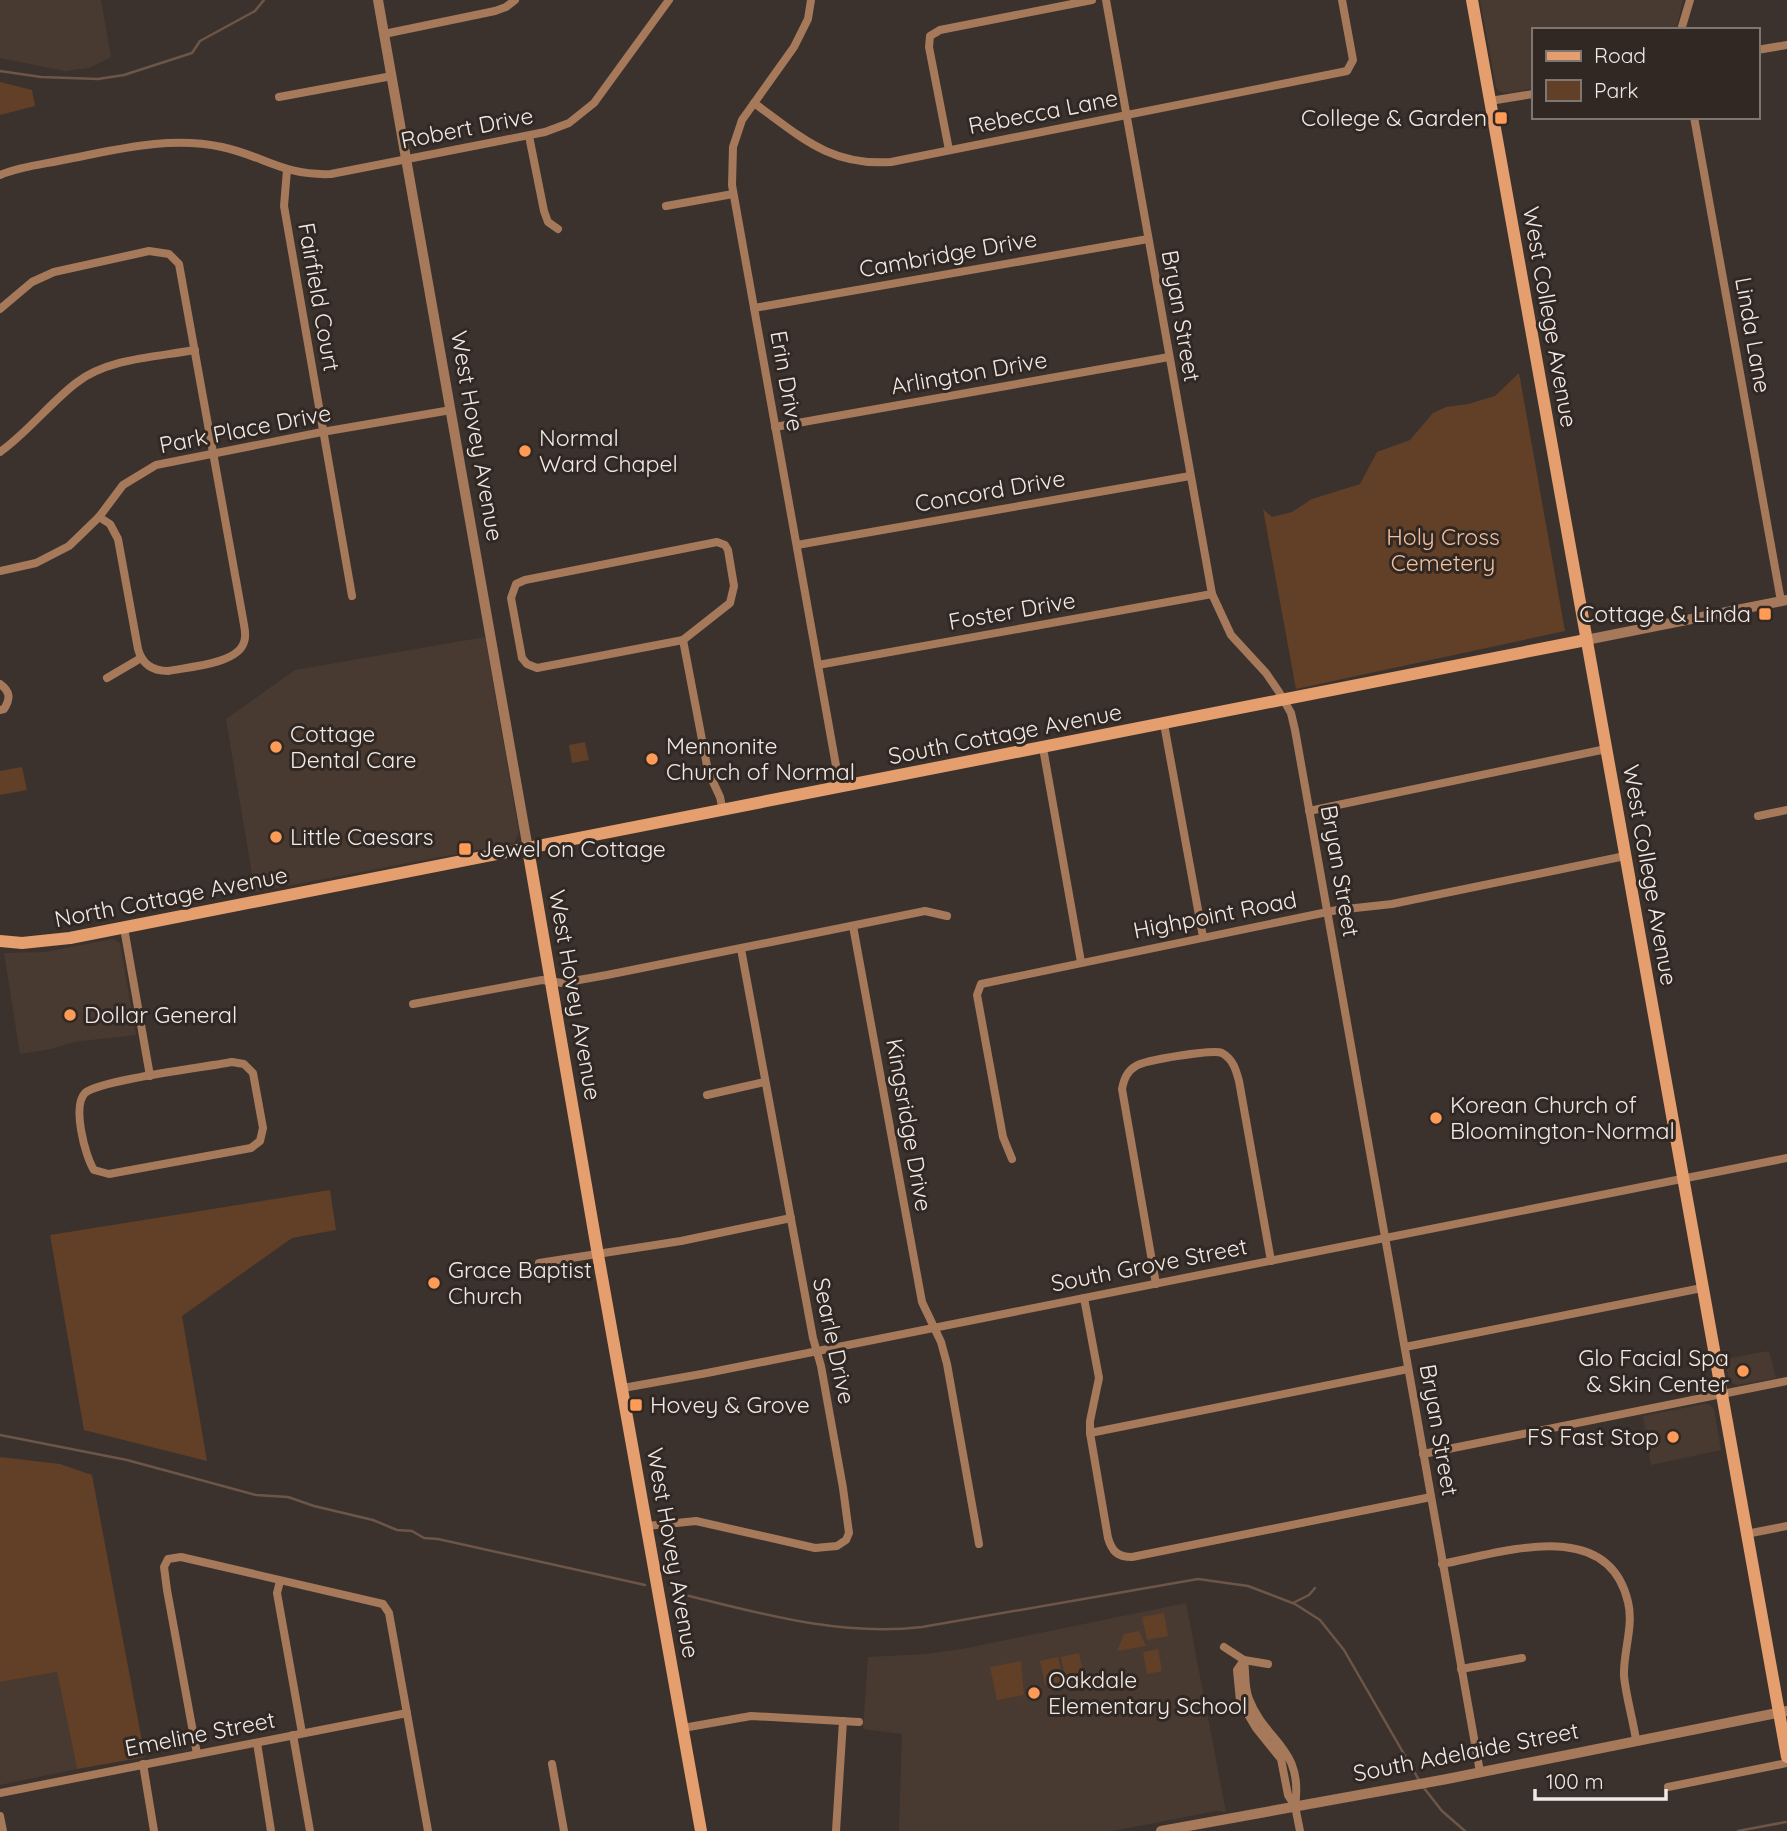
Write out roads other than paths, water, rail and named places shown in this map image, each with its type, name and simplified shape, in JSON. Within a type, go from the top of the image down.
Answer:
[{"type":"main road","name":"West College Avenue","points":[[1472,0],[1720,1394],[1783,1712],[1787,1757]]},
{"type":"main road","name":"South Cottage Avenue","points":[[349,885],[1587,640]]},
{"type":"main road","name":"West Hovey Avenue","points":[[528,849],[597,1255],[701,1831]]},
{"type":"main road","name":"North Cottage Avenue","points":[[0,941],[49,942],[349,885]]},
{"type":"street","name":"West Hovey Avenue","points":[[378,0],[528,849]]},
{"type":"street","points":[[384,34],[495,11],[514,0]]},
{"type":"street","name":"Robert Drive","points":[[0,174],[164,142],[191,142],[233,149],[287,170],[331,174],[529,136],[558,128],[588,110],[669,0]]},
{"type":"street","name":"Erin Drive","points":[[811,0],[805,29],[742,120],[733,147],[733,194],[840,788]]},
{"type":"street","points":[[948,149],[929,47],[930,36],[940,30],[1092,0]]},
{"type":"street","name":"Bryan Street","points":[[1106,0],[1212,594],[1231,635],[1266,673],[1283,699],[1291,713],[1295,730],[1480,1772]]},
{"type":"street","name":"Rebecca Lane","points":[[754,103],[830,154],[870,163],[891,162],[1347,71],[1351,66],[1353,54],[1342,0]]},
{"type":"street","points":[[1682,28],[1690,0]]},
{"type":"street","points":[[1759,50],[1787,45]]},
{"type":"street","points":[[279,97],[391,76]]},
{"type":"street","points":[[1490,101],[1532,94]]},
{"type":"street","name":"Linda Lane","points":[[1694,119],[1784,601]]},
{"type":"street","points":[[529,136],[544,211],[548,222],[558,229]]},
{"type":"street","name":"Fairfield Court","points":[[287,170],[284,206],[352,596]]},
{"type":"street","points":[[666,206],[733,194]]},
{"type":"street","name":"Cambridge Drive","points":[[754,308],[1148,239]]},
{"type":"street","points":[[0,309],[32,282],[54,272],[149,251],[174,257],[181,270],[245,639],[239,651],[226,659],[168,671],[155,669],[141,658],[118,539],[110,524],[99,517]]},
{"type":"street","points":[[0,452],[77,382],[90,374],[121,363],[195,350]]},
{"type":"street","name":"Arlington Drive","points":[[775,427],[1169,357]]},
{"type":"street","name":"Park Place Drive","points":[[0,571],[36,563],[57,554],[78,539],[123,485],[156,465],[214,452],[451,410]]},
{"type":"street","name":"Concord Drive","points":[[797,545],[1190,476]]},
{"type":"street","points":[[721,543],[728,550],[733,596],[725,608],[683,640],[572,662],[531,667],[522,658],[511,598],[513,590],[516,584],[524,580],[721,543]]},
{"type":"street","name":"Foster Drive","points":[[818,665],[1212,594]]},
{"type":"street","points":[[1587,640],[1784,601]]},
{"type":"street","points":[[683,640],[708,771],[720,797],[723,811]]},
{"type":"street","points":[[107,678],[141,658]]},
{"type":"street","points":[[0,684],[9,696],[4,709],[0,710]]},
{"type":"street","points":[[1164,724],[1203,937]]},
{"type":"street","points":[[1043,748],[1081,962]]},
{"type":"street","points":[[1309,811],[1606,749]]},
{"type":"street","points":[[1758,816],[1787,810]]},
{"type":"street","name":"Highpoint Road","points":[[1013,1159],[1003,1137],[976,995],[980,985],[987,981],[1327,912],[1392,904],[1625,856]]},
{"type":"street","points":[[413,1004],[542,981],[562,983],[607,975],[925,911],[947,916]]},
{"type":"street","name":"Kingsridge Drive","points":[[853,926],[922,1302],[941,1342],[947,1364],[979,1544]]},
{"type":"street","points":[[124,928],[150,1076]]},
{"type":"street","name":"Searle Drive","points":[[647,1526],[696,1521],[815,1548],[830,1548],[846,1540],[849,1525],[741,949]]},
{"type":"street","points":[[1156,1284],[1122,1088],[1127,1074],[1140,1063],[1208,1051],[1227,1056],[1233,1064],[1239,1081],[1271,1261]]},
{"type":"street","points":[[232,1062],[244,1064],[253,1073],[263,1128],[260,1141],[251,1148],[109,1174],[94,1170],[88,1161],[79,1109],[80,1100],[86,1092],[96,1087],[150,1076],[232,1062]]},
{"type":"street","points":[[707,1095],[765,1082]]},
{"type":"street","name":"South Grove Street","points":[[623,1388],[1787,1158]]},
{"type":"street","points":[[539,1263],[791,1219]]},
{"type":"street","points":[[1405,1347],[1702,1288]]},
{"type":"street","points":[[1084,1298],[1099,1378],[1090,1433],[1108,1538],[1111,1548],[1117,1554],[1132,1557],[1431,1497]]},
{"type":"street","points":[[1090,1433],[1408,1369]]},
{"type":"street","points":[[1423,1454],[1787,1381]]},
{"type":"street","points":[[1746,1534],[1787,1526]]},
{"type":"street","points":[[1442,1564],[1548,1545],[1589,1552],[1601,1559],[1614,1572],[1628,1602],[1624,1677],[1636,1740]]},
{"type":"street","points":[[197,1754],[165,1578],[164,1567],[167,1559],[181,1557],[386,1606],[428,1831]]},
{"type":"street","points":[[280,1581],[277,1593],[310,1831]]},
{"type":"street","points":[[1224,1647],[1244,1660],[1268,1664]]},
{"type":"street","points":[[1461,1669],[1522,1658]]},
{"type":"street","points":[[1244,1660],[1237,1670],[1240,1701],[1270,1738],[1281,1759],[1288,1795],[1295,1806],[1300,1831]]},
{"type":"street","name":"South Adelaide Street","points":[[1163,1831],[1420,1784],[1783,1712]]},
{"type":"street","name":"Emeline Street","points":[[0,1793],[407,1713]]},
{"type":"street","points":[[683,1728],[751,1716],[859,1722]]},
{"type":"street","points":[[836,1831],[843,1721]]},
{"type":"street","points":[[257,1743],[271,1831]]},
{"type":"street","points":[[1668,1787],[1787,1763]]},
{"type":"street","points":[[143,1764],[154,1831]]},
{"type":"street","points":[[552,1765],[564,1831]]},
{"type":"street","points":[[0,1816],[3,1831]]},
{"type":"waterway","points":[[0,71],[41,77],[98,79],[124,75],[192,53],[200,41],[255,11],[264,0]]},
{"type":"waterway","points":[[0,1435],[127,1460],[256,1495],[288,1497],[373,1520],[397,1530],[412,1531],[424,1538],[645,1585]]},
{"type":"waterway","points":[[673,1592],[796,1621],[859,1629],[890,1629],[922,1627],[1198,1579],[1248,1586],[1295,1604],[1320,1620],[1344,1650],[1419,1780]]},
{"type":"waterway","points":[[1293,1603],[1309,1595],[1315,1588]]},
{"type":"waterway","points":[[1424,1788],[1442,1811],[1465,1831]]},
{"type":"waterway","points":[[1738,1831],[1786,1822]]},
{"type":"place","name":"College & Garden","points":[[1501,118]]},
{"type":"place","name":"Normal Ward Chapel","points":[[525,451]]},
{"type":"place","name":"Cottage & Linda","points":[[1765,614]]},
{"type":"place","name":"Cottage Dental Care","points":[[276,747]]},
{"type":"place","name":"Mennonite Church of Normal","points":[[652,759]]},
{"type":"place","name":"Little Caesars","points":[[276,837]]},
{"type":"place","name":"Jewel on Cottage","points":[[465,849]]},
{"type":"place","name":"Dollar General","points":[[70,1015]]},
{"type":"place","name":"Korean Church of Bloomington-Normal","points":[[1436,1118]]},
{"type":"place","name":"Grace Baptist Church","points":[[434,1283]]},
{"type":"place","name":"Glo Facial Spa & Skin Center","points":[[1743,1371]]},
{"type":"place","name":"Hovey & Grove","points":[[636,1405]]},
{"type":"place","name":"FS Fast Stop","points":[[1673,1437]]},
{"type":"place","name":"Oakdale Elementary School","points":[[1034,1693]]},
{"type":"park label","name":"Holy Cross Cemetery","points":[[1443,550]]}]
